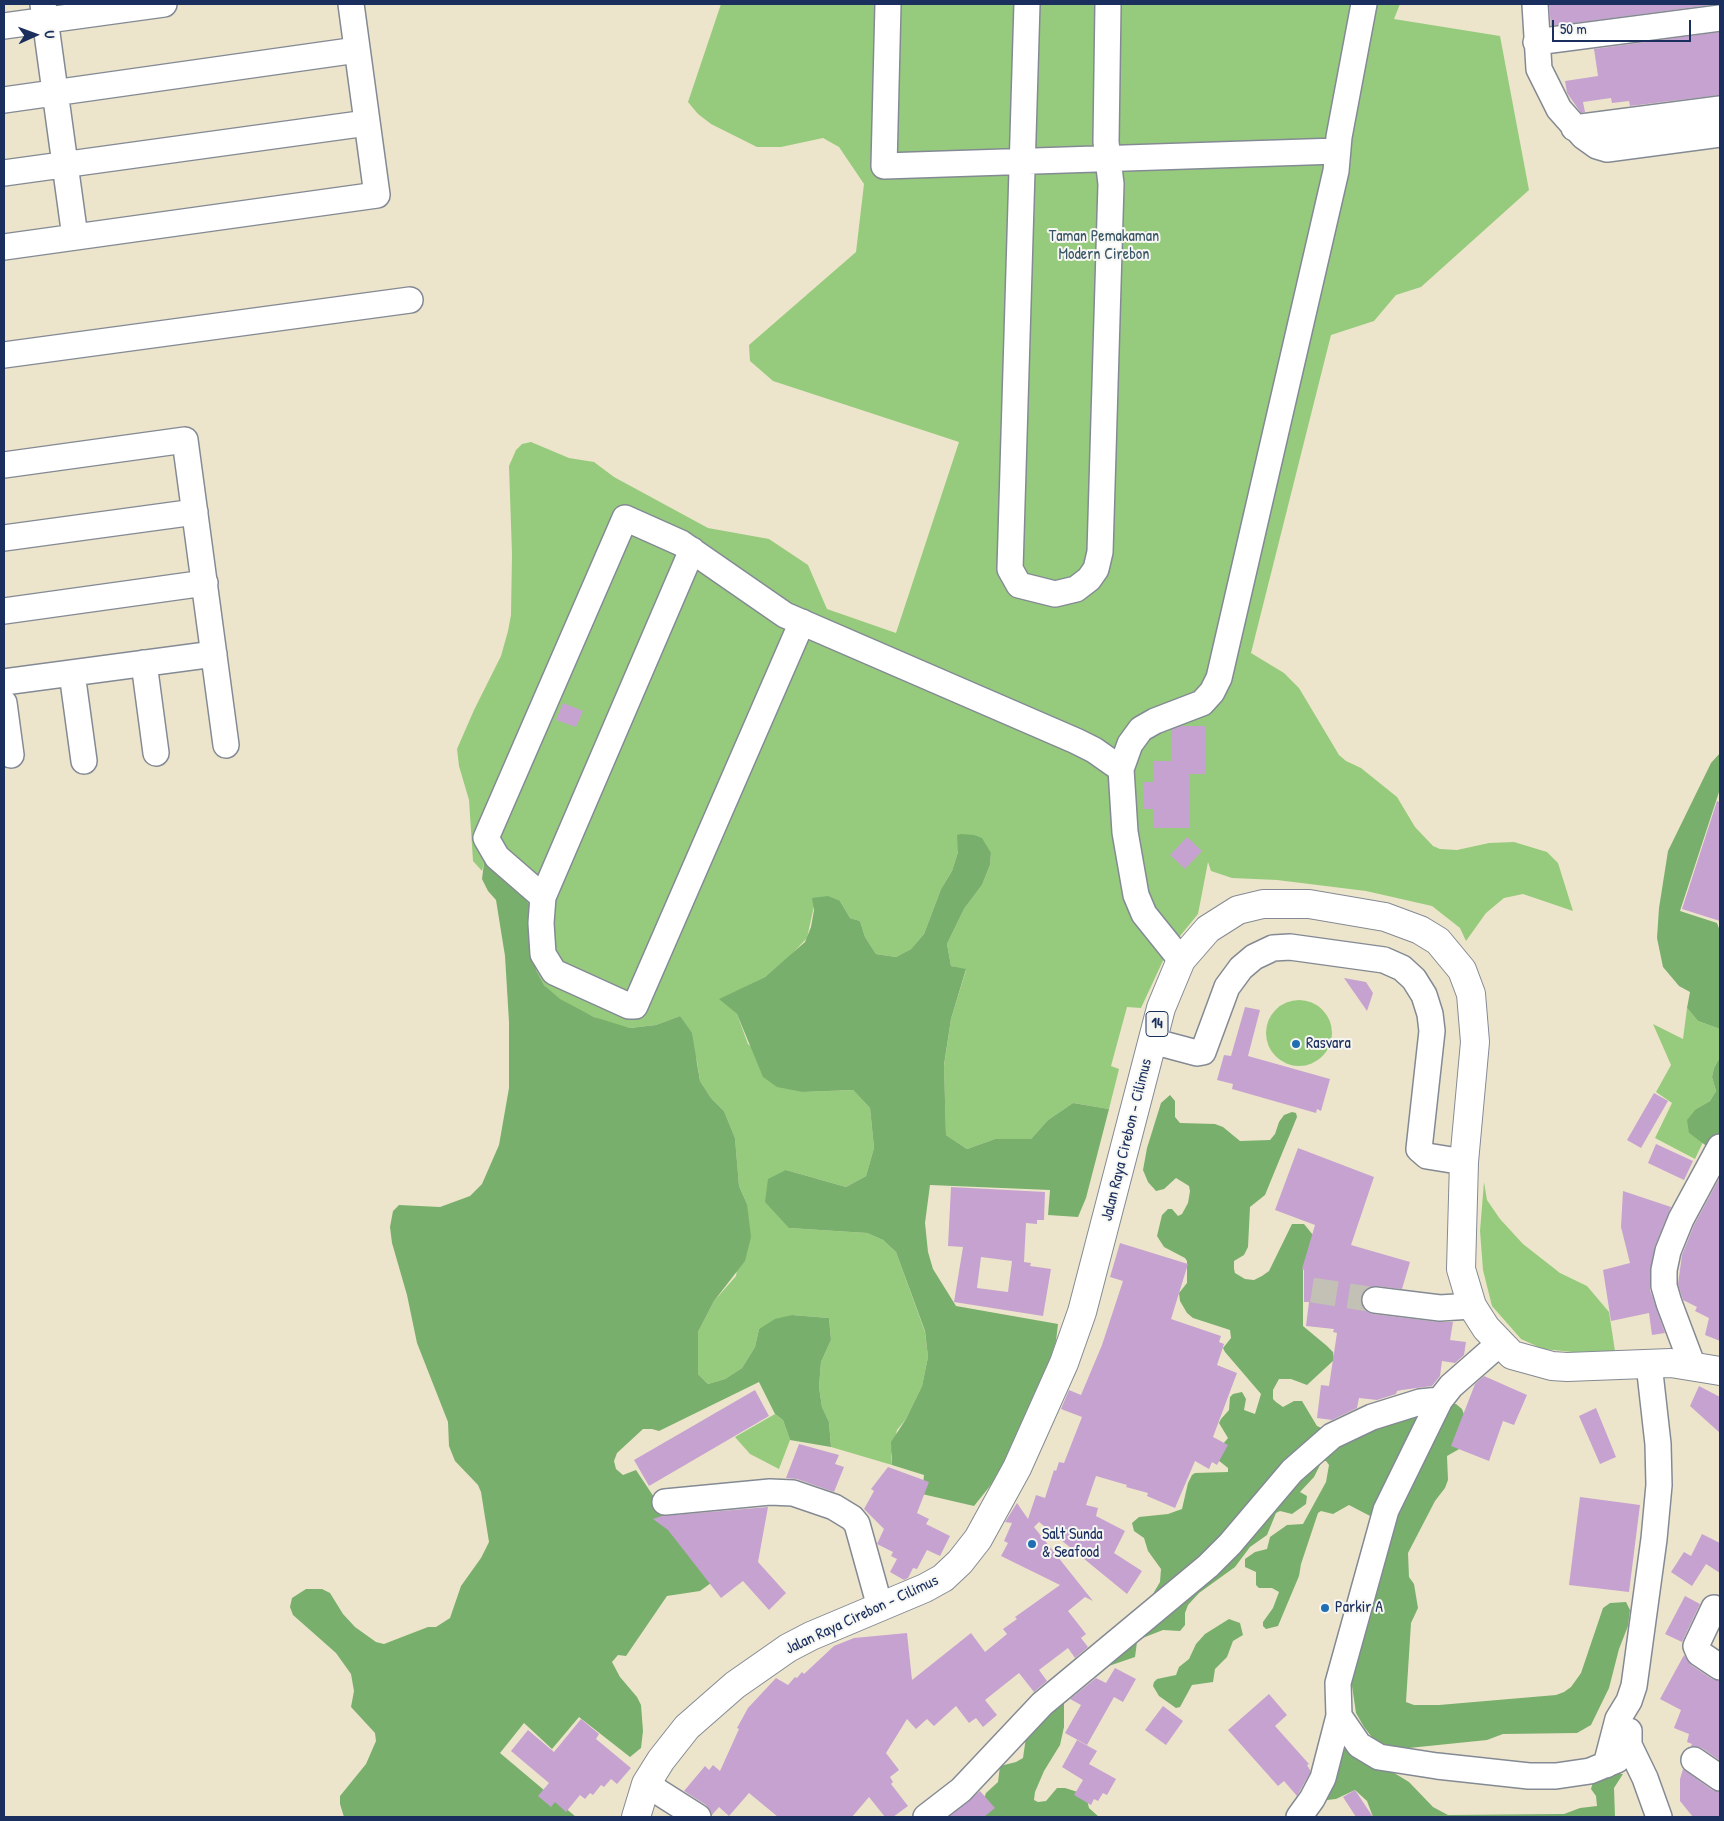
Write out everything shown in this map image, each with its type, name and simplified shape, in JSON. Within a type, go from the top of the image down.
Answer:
[{"type":"highway","name":"Jalan Raya Cirebon - Cilimus","points":[[636,1817],[646,1784],[661,1760],[687,1727],[734,1685],[788,1648],[811,1636],[937,1581],[960,1562],[978,1539],[1017,1468],[1064,1363],[1082,1312],[1161,1008],[1181,960],[1208,929],[1238,910],[1263,904],[1309,904],[1386,917],[1420,930],[1438,941],[1462,970],[1471,994],[1475,1042],[1464,1162],[1461,1268],[1472,1306],[1486,1328],[1512,1355],[1552,1366],[1692,1364],[1720,1371]]},
{"type":"street","points":[[4,26],[44,12],[164,4]]},
{"type":"street","points":[[4,247],[377,195],[351,4]]},
{"type":"street","points":[[888,4],[884,166],[1338,151]]},
{"type":"street","points":[[1027,4],[1010,570],[1019,585],[1054,594],[1076,589],[1089,579],[1096,569],[1100,552],[1111,184],[1106,142],[1108,4]]},
{"type":"street","points":[[1181,960],[1144,914],[1136,895],[1125,832],[1121,769],[1130,744],[1141,729],[1155,721],[1202,703],[1212,692],[1220,678],[1334,181],[1364,4]]},
{"type":"street","points":[[1535,4],[1539,69],[1544,84],[1559,110],[1574,128],[1597,146],[1608,149],[1720,134]]},
{"type":"street","points":[[44,12],[75,237]]},
{"type":"street","points":[[1536,42],[1720,18]]},
{"type":"street","points":[[4,100],[358,50]]},
{"type":"street","points":[[1574,128],[1720,109]]},
{"type":"street","points":[[4,173],[367,123]]},
{"type":"street","points":[[4,355],[410,300]]},
{"type":"street","points":[[4,465],[185,440],[226,745]]},
{"type":"street","points":[[4,538],[195,512]]},
{"type":"street","points":[[543,897],[497,857],[486,838],[622,520],[628,518],[692,550],[785,615],[1076,741],[1094,750],[1121,769]]},
{"type":"street","points":[[692,550],[543,897],[541,923],[543,954],[554,972],[629,1006],[635,1006],[802,622]]},
{"type":"street","points":[[4,611],[204,583]]},
{"type":"street","points":[[4,682],[214,654]]},
{"type":"street","points":[[144,663],[156,753]]},
{"type":"street","points":[[72,673],[84,761]]},
{"type":"street","points":[[4,703],[11,755]]},
{"type":"street","points":[[1152,1041],[1196,1053],[1203,1052],[1228,987],[1241,968],[1254,957],[1273,948],[1290,947],[1384,960],[1402,968],[1414,979],[1424,995],[1430,1014],[1432,1031],[1418,1149],[1427,1156],[1464,1162]]},
{"type":"street","points":[[1692,1364],[1669,1303],[1664,1286],[1664,1270],[1668,1251],[1682,1219],[1711,1183],[1720,1147]]},
{"type":"street","points":[[1374,1300],[1440,1308],[1472,1306]]},
{"type":"street","points":[[1299,1817],[1312,1800],[1323,1778],[1339,1716],[1338,1684],[1386,1510],[1440,1400],[1451,1386],[1500,1343]]},
{"type":"street","points":[[1606,1765],[1618,1719],[1629,1701],[1634,1686],[1648,1596],[1659,1485],[1658,1444],[1649,1364]]},
{"type":"street","points":[[926,1817],[961,1790],[1042,1704],[1208,1566],[1230,1544],[1292,1471],[1332,1436],[1372,1417],[1420,1402],[1440,1400]]},
{"type":"street","points":[[665,1502],[770,1492],[793,1494],[834,1507],[852,1518],[857,1524],[880,1607]]},
{"type":"street","points":[[1714,1608],[1696,1646],[1699,1653],[1720,1667]]},
{"type":"street","points":[[1629,1701],[1629,1745],[1645,1778],[1659,1817]]},
{"type":"street","points":[[1339,1716],[1359,1745],[1379,1757],[1437,1766],[1529,1776],[1590,1771],[1617,1760],[1629,1745]]},
{"type":"street","points":[[1694,1760],[1720,1778]]},
{"type":"street","points":[[646,1784],[698,1817]]},
{"type":"green space","name":"Taman Pemakaman Modern Cirebon","points":[[721,4],[1400,4],[1394,19],[1500,36],[1529,190],[1421,287],[1396,295],[1374,321],[1331,335],[1251,653],[1284,673],[1299,688],[1339,755],[1346,761],[1361,768],[1397,797],[1415,827],[1433,846],[1440,849],[1457,850],[1489,843],[1514,842],[1547,852],[1558,863],[1573,911],[1523,894],[1504,898],[1486,913],[1466,941],[1460,928],[1432,906],[1366,891],[1277,880],[1232,878],[1211,871],[1208,862],[1198,914],[1167,952],[1141,1008],[1127,1007],[1111,1066],[1119,1069],[1109,1109],[1073,1103],[1048,1120],[1031,1139],[995,1139],[967,1149],[946,1135],[944,1066],[951,1019],[966,970],[951,966],[947,944],[964,909],[982,885],[990,865],[991,853],[958,852],[952,871],[941,889],[924,934],[911,949],[896,957],[876,954],[865,937],[860,921],[850,918],[840,901],[814,906],[807,938],[790,956],[765,977],[720,999],[737,1014],[748,1044],[803,1092],[853,1090],[870,1108],[874,1148],[866,1176],[846,1187],[786,1170],[789,1228],[867,1233],[883,1240],[896,1252],[925,1332],[928,1357],[922,1386],[906,1419],[897,1430],[891,1456],[892,1465],[831,1447],[829,1422],[822,1407],[819,1387],[821,1362],[831,1340],[829,1318],[792,1315],[759,1329],[755,1347],[742,1368],[725,1379],[708,1384],[698,1374],[698,1332],[714,1301],[736,1276],[747,1204],[739,1186],[735,1138],[724,1111],[711,1098],[700,1081],[697,1061],[680,1016],[656,1025],[630,1028],[605,1022],[579,1010],[560,1000],[544,985],[536,970],[533,917],[484,863],[482,871],[473,861],[469,800],[459,766],[457,749],[501,656],[508,631],[511,615],[512,554],[509,466],[516,450],[522,444],[531,442],[569,458],[594,462],[614,477],[708,528],[769,539],[808,565],[827,609],[896,633],[959,442],[773,381],[750,361],[749,345],[856,252],[864,184],[839,147],[823,138],[781,147],[757,147],[711,124],[698,114],[688,102]]},
{"type":"green space","points":[[1720,753],[1720,789],[1680,911],[1717,923],[1720,931],[1720,1029],[1698,1021],[1687,1008],[1690,992],[1679,986],[1663,967],[1657,938],[1659,908],[1668,851],[1711,763]]},
{"type":"green space","points":[[957,835],[982,838],[991,853],[990,865],[982,885],[964,909],[947,944],[951,966],[966,969],[951,1019],[944,1065],[946,1135],[967,1149],[995,1139],[1031,1139],[1048,1120],[1073,1103],[1109,1109],[1086,1198],[1078,1217],[1048,1215],[1050,1190],[930,1185],[925,1223],[928,1252],[933,1269],[956,1306],[1058,1324],[1056,1341],[1048,1366],[1002,1471],[974,1506],[922,1494],[924,1475],[892,1465],[891,1442],[906,1419],[922,1386],[928,1357],[925,1331],[896,1252],[883,1240],[867,1233],[789,1228],[765,1202],[768,1179],[786,1170],[846,1187],[866,1176],[874,1148],[870,1108],[853,1090],[803,1092],[777,1087],[763,1077],[737,1014],[719,999],[765,977],[805,942],[811,927],[814,910],[812,898],[828,896],[840,901],[850,918],[860,921],[865,937],[876,954],[896,957],[911,949],[924,934],[941,889],[952,871],[958,852]]},
{"type":"green space","points":[[488,861],[524,897],[531,908],[536,970],[544,985],[560,999],[594,1017],[630,1028],[656,1025],[680,1016],[692,1033],[700,1081],[711,1098],[724,1111],[735,1138],[739,1186],[747,1204],[751,1237],[745,1261],[714,1301],[698,1332],[698,1374],[708,1384],[725,1379],[742,1368],[755,1347],[759,1329],[775,1319],[792,1315],[829,1318],[831,1340],[821,1362],[819,1387],[822,1407],[829,1422],[831,1447],[790,1440],[783,1420],[775,1414],[759,1382],[659,1431],[643,1429],[617,1453],[614,1461],[616,1469],[623,1475],[636,1470],[711,1583],[700,1591],[667,1596],[626,1656],[618,1655],[612,1662],[620,1677],[637,1697],[641,1705],[643,1731],[641,1748],[630,1757],[579,1717],[552,1749],[524,1723],[500,1753],[576,1817],[344,1817],[340,1796],[366,1764],[376,1741],[375,1733],[351,1707],[354,1691],[351,1674],[336,1653],[293,1615],[290,1607],[292,1598],[306,1589],[322,1589],[330,1593],[343,1614],[355,1627],[376,1642],[384,1644],[428,1627],[436,1627],[450,1618],[461,1586],[481,1558],[489,1542],[481,1492],[478,1485],[455,1461],[449,1446],[448,1422],[417,1343],[407,1295],[392,1243],[390,1227],[393,1211],[399,1205],[440,1207],[470,1196],[482,1184],[499,1145],[509,1088],[509,1022],[505,956],[496,900],[488,891],[482,879],[484,863]]},
{"type":"green space","points":[[1299,1000],[1312,1003],[1322,1010],[1329,1020],[1332,1033],[1329,1046],[1322,1056],[1312,1063],[1299,1066],[1286,1063],[1276,1056],[1269,1046],[1266,1033],[1269,1020],[1276,1010],[1286,1003]]},
{"type":"green space","points":[[1687,1008],[1698,1021],[1720,1029],[1720,1057],[1712,1077],[1716,1091],[1710,1101],[1696,1109],[1689,1133],[1703,1142],[1695,1159],[1655,1138],[1672,1103],[1656,1092],[1671,1065],[1653,1024],[1683,1039]]},
{"type":"green space","points":[[1720,1057],[1720,1156],[1689,1133],[1687,1120],[1696,1109],[1710,1101],[1716,1091],[1712,1077]]},
{"type":"green space","points":[[1170,1095],[1175,1101],[1175,1117],[1180,1123],[1215,1124],[1223,1127],[1240,1141],[1270,1140],[1284,1115],[1292,1112],[1296,1113],[1297,1117],[1265,1195],[1250,1207],[1248,1247],[1244,1255],[1234,1261],[1234,1269],[1235,1273],[1245,1279],[1254,1280],[1262,1276],[1269,1271],[1292,1224],[1304,1224],[1317,1240],[1303,1267],[1303,1326],[1333,1352],[1334,1360],[1307,1385],[1291,1379],[1279,1379],[1273,1390],[1273,1399],[1283,1407],[1294,1401],[1302,1401],[1317,1426],[1324,1429],[1427,1406],[1372,1517],[1349,1505],[1333,1514],[1321,1511],[1318,1513],[1301,1564],[1299,1576],[1278,1626],[1266,1629],[1263,1626],[1263,1622],[1273,1608],[1279,1592],[1272,1588],[1259,1588],[1256,1585],[1256,1572],[1245,1567],[1245,1559],[1255,1552],[1267,1549],[1270,1537],[1287,1525],[1303,1524],[1326,1482],[1329,1465],[1326,1461],[1322,1461],[1314,1477],[1300,1492],[1307,1496],[1306,1504],[1292,1514],[1280,1511],[1276,1513],[1267,1535],[1250,1547],[1235,1567],[1199,1593],[1188,1605],[1185,1613],[1185,1625],[1180,1631],[1163,1630],[1140,1639],[1137,1642],[1135,1657],[1100,1669],[1134,1626],[1160,1582],[1161,1569],[1148,1551],[1144,1538],[1134,1531],[1132,1523],[1139,1517],[1168,1514],[1182,1509],[1188,1483],[1195,1473],[1228,1472],[1228,1468],[1218,1460],[1223,1444],[1228,1438],[1219,1423],[1229,1410],[1230,1397],[1233,1394],[1242,1392],[1246,1399],[1244,1410],[1255,1414],[1261,1394],[1223,1348],[1231,1338],[1230,1330],[1193,1318],[1187,1313],[1180,1301],[1179,1293],[1187,1283],[1187,1261],[1185,1258],[1164,1247],[1157,1236],[1162,1215],[1168,1209],[1172,1209],[1178,1216],[1182,1214],[1188,1203],[1190,1191],[1189,1186],[1176,1178],[1164,1189],[1156,1191],[1148,1182],[1143,1170],[1147,1148],[1161,1103]]},
{"type":"green space","points":[[1484,1182],[1487,1200],[1500,1219],[1523,1244],[1560,1273],[1587,1286],[1609,1312],[1615,1351],[1573,1352],[1543,1349],[1521,1339],[1492,1306],[1483,1270],[1480,1231]]},
{"type":"green space","points":[[1446,1404],[1456,1404],[1462,1409],[1465,1417],[1461,1448],[1447,1456],[1448,1480],[1445,1488],[1435,1501],[1408,1553],[1409,1577],[1414,1584],[1418,1608],[1411,1623],[1406,1702],[1414,1705],[1439,1705],[1556,1695],[1564,1692],[1571,1687],[1581,1673],[1603,1608],[1610,1603],[1626,1602],[1630,1610],[1628,1626],[1619,1649],[1609,1688],[1591,1725],[1577,1733],[1503,1734],[1487,1740],[1399,1749],[1375,1741],[1356,1713],[1351,1679],[1389,1528]]},
{"type":"green space","points":[[775,1414],[783,1420],[790,1440],[779,1469],[750,1454],[735,1437]]},
{"type":"green space","points":[[1229,1619],[1240,1623],[1243,1635],[1233,1641],[1227,1657],[1215,1669],[1213,1682],[1192,1685],[1180,1707],[1176,1708],[1159,1696],[1153,1686],[1154,1682],[1157,1679],[1176,1675],[1179,1667],[1189,1659],[1196,1644],[1205,1634]]},
{"type":"green space","points":[[1064,1697],[1064,1727],[1060,1745],[1044,1771],[1035,1792],[1034,1800],[1038,1802],[1046,1801],[1057,1788],[1065,1788],[1081,1793],[1087,1800],[1089,1808],[1099,1817],[977,1817],[986,1793],[998,1782],[1000,1766],[1023,1758],[1026,1737]]},
{"type":"green space","points":[[1340,1740],[1409,1782],[1433,1807],[1448,1815],[1564,1814],[1580,1808],[1597,1806],[1596,1796],[1591,1789],[1593,1782],[1615,1774],[1623,1774],[1614,1788],[1615,1817],[1373,1817],[1367,1801],[1355,1790],[1336,1799],[1318,1801]]},
{"type":"building","points":[[1549,4],[1718,4],[1551,26]]},
{"type":"building","points":[[1720,32],[1720,95],[1630,106],[1629,101],[1612,103],[1611,98],[1583,102],[1585,112],[1581,113],[1567,93],[1565,81],[1598,76],[1594,49]]},
{"type":"building","points":[[563,703],[583,711],[576,727],[556,720]]},
{"type":"building","points":[[1181,726],[1205,726],[1205,774],[1190,774],[1190,828],[1154,828],[1154,809],[1143,809],[1143,782],[1153,782],[1153,761],[1171,761],[1171,730]]},
{"type":"building","points":[[1717,801],[1720,802],[1720,921],[1682,909]]},
{"type":"building","points":[[1187,837],[1202,851],[1185,869],[1170,855]]},
{"type":"building","points":[[1344,978],[1366,982],[1373,993],[1367,1011]]},
{"type":"building","points":[[1245,1007],[1260,1010],[1248,1056],[1330,1079],[1321,1111],[1317,1109],[1316,1113],[1232,1089],[1233,1084],[1217,1080],[1224,1055],[1231,1056]]},
{"type":"building","points":[[1654,1093],[1668,1101],[1641,1148],[1627,1140]]},
{"type":"building","points":[[1656,1144],[1693,1161],[1684,1180],[1648,1163]]},
{"type":"building","points":[[1298,1148],[1374,1177],[1351,1245],[1410,1262],[1402,1289],[1376,1286],[1364,1291],[1361,1299],[1366,1311],[1373,1314],[1453,1322],[1450,1340],[1466,1342],[1464,1355],[1455,1363],[1442,1361],[1440,1376],[1432,1386],[1397,1391],[1396,1394],[1377,1400],[1359,1398],[1357,1408],[1332,1420],[1317,1418],[1321,1385],[1329,1386],[1337,1333],[1333,1332],[1334,1329],[1306,1326],[1309,1302],[1304,1302],[1304,1270],[1302,1269],[1315,1225],[1275,1210]]},
{"type":"building","points":[[1720,1177],[1720,1341],[1705,1335],[1709,1318],[1695,1311],[1697,1307],[1683,1300],[1678,1284],[1682,1255],[1694,1225]]},
{"type":"building","points":[[951,1187],[1045,1192],[1044,1220],[1037,1220],[1037,1224],[1026,1223],[1024,1262],[1031,1263],[1030,1266],[1051,1269],[1043,1316],[954,1302],[963,1247],[948,1246]],"holes":[[[981,1257],[1012,1261],[1008,1292],[977,1288]]]},
{"type":"building","points":[[1623,1191],[1671,1207],[1655,1246],[1650,1270],[1650,1290],[1665,1333],[1652,1335],[1649,1313],[1611,1321],[1603,1270],[1630,1263],[1621,1227]]},
{"type":"building","points":[[1120,1243],[1188,1264],[1171,1319],[1221,1336],[1219,1342],[1224,1344],[1217,1365],[1237,1373],[1213,1437],[1228,1445],[1217,1465],[1212,1462],[1209,1469],[1195,1461],[1175,1508],[1147,1496],[1148,1493],[1096,1476],[1086,1505],[1098,1508],[1096,1516],[1125,1531],[1114,1553],[1142,1571],[1127,1594],[1039,1522],[1034,1527],[1093,1601],[1085,1597],[1068,1611],[1086,1634],[1081,1638],[1088,1647],[1075,1658],[1068,1648],[1039,1670],[1047,1681],[1034,1692],[1019,1673],[985,1700],[997,1715],[983,1727],[976,1718],[969,1723],[956,1706],[934,1726],[927,1719],[916,1729],[907,1719],[886,1753],[899,1770],[890,1777],[893,1782],[891,1784],[908,1806],[893,1817],[885,1817],[869,1797],[852,1817],[778,1817],[749,1793],[729,1816],[719,1807],[712,1815],[706,1805],[684,1791],[705,1766],[709,1770],[713,1765],[720,1771],[739,1729],[737,1728],[748,1708],[776,1678],[788,1685],[802,1672],[804,1674],[834,1646],[854,1638],[907,1633],[912,1680],[971,1633],[985,1652],[1007,1634],[1003,1629],[1017,1619],[1015,1617],[1060,1585],[1001,1556],[1008,1543],[1004,1541],[1012,1523],[1005,1522],[1017,1503],[1028,1519],[1036,1495],[1045,1498],[1054,1470],[1056,1471],[1059,1462],[1064,1463],[1082,1417],[1061,1409],[1069,1390],[1081,1395],[1102,1345],[1123,1281],[1110,1277]]},
{"type":"building","points":[[1484,1376],[1527,1395],[1514,1425],[1503,1421],[1489,1461],[1451,1446],[1475,1384]]},
{"type":"building","points":[[1699,1386],[1720,1397],[1720,1433],[1690,1406]]},
{"type":"building","points":[[755,1390],[769,1416],[649,1486],[634,1460]]},
{"type":"building","points":[[1596,1408],[1616,1457],[1600,1464],[1579,1416]]},
{"type":"building","points":[[799,1444],[839,1455],[835,1464],[844,1467],[834,1492],[797,1479],[786,1478]]},
{"type":"building","points":[[888,1467],[929,1482],[917,1513],[929,1519],[926,1524],[950,1536],[940,1556],[927,1550],[917,1569],[913,1568],[908,1578],[904,1580],[890,1572],[897,1559],[891,1556],[893,1552],[877,1544],[884,1529],[864,1509],[874,1491],[871,1489]]},
{"type":"building","points":[[1580,1497],[1640,1505],[1629,1592],[1569,1585]]},
{"type":"building","points":[[768,1507],[758,1562],[786,1593],[769,1610],[743,1581],[721,1598],[668,1530],[653,1519],[662,1516]]},
{"type":"building","points":[[1702,1534],[1720,1543],[1720,1573],[1706,1564],[1692,1586],[1671,1572],[1684,1552],[1691,1556]]},
{"type":"building","points":[[1685,1596],[1700,1604],[1682,1642],[1665,1634]]},
{"type":"building","points":[[1684,1655],[1691,1665],[1712,1679],[1720,1681],[1719,1760],[1702,1748],[1691,1746],[1692,1744],[1687,1742],[1689,1734],[1674,1728],[1681,1710],[1660,1699]]},
{"type":"building","points":[[1115,1668],[1136,1679],[1123,1702],[1114,1697],[1087,1745],[1065,1733],[1081,1705],[1070,1699],[1096,1678],[1106,1683]]},
{"type":"building","points":[[1269,1694],[1287,1715],[1275,1726],[1309,1764],[1307,1765],[1310,1773],[1297,1796],[1284,1781],[1278,1786],[1228,1730]]},
{"type":"building","points":[[1163,1706],[1183,1721],[1166,1745],[1145,1730]]},
{"type":"building","points":[[581,1719],[599,1734],[596,1739],[631,1768],[617,1784],[611,1779],[604,1787],[601,1785],[593,1795],[590,1793],[585,1799],[580,1795],[566,1812],[555,1802],[551,1807],[538,1796],[549,1783],[511,1751],[528,1730],[554,1752]]},
{"type":"building","points":[[1077,1740],[1097,1751],[1089,1764],[1116,1779],[1107,1795],[1103,1793],[1098,1801],[1094,1799],[1091,1805],[1074,1795],[1083,1780],[1062,1767]]},
{"type":"building","points":[[1683,1769],[1712,1790],[1720,1792],[1720,1817],[1693,1817],[1680,1801],[1680,1779]]},
{"type":"building","points":[[1355,1790],[1373,1817],[1356,1817],[1343,1797]]},
{"type":"building","points":[[980,1791],[995,1808],[984,1817],[949,1817]]},
{"type":"tunnel","points":[[1312,1290],[1375,1300]]},
{"type":"place","name":"Rasvara","points":[[1296,1044]]},
{"type":"place","name":"Salt Sunda & Seafood","points":[[1032,1544]]},
{"type":"place","name":"Parkir A","points":[[1325,1608]]}]
